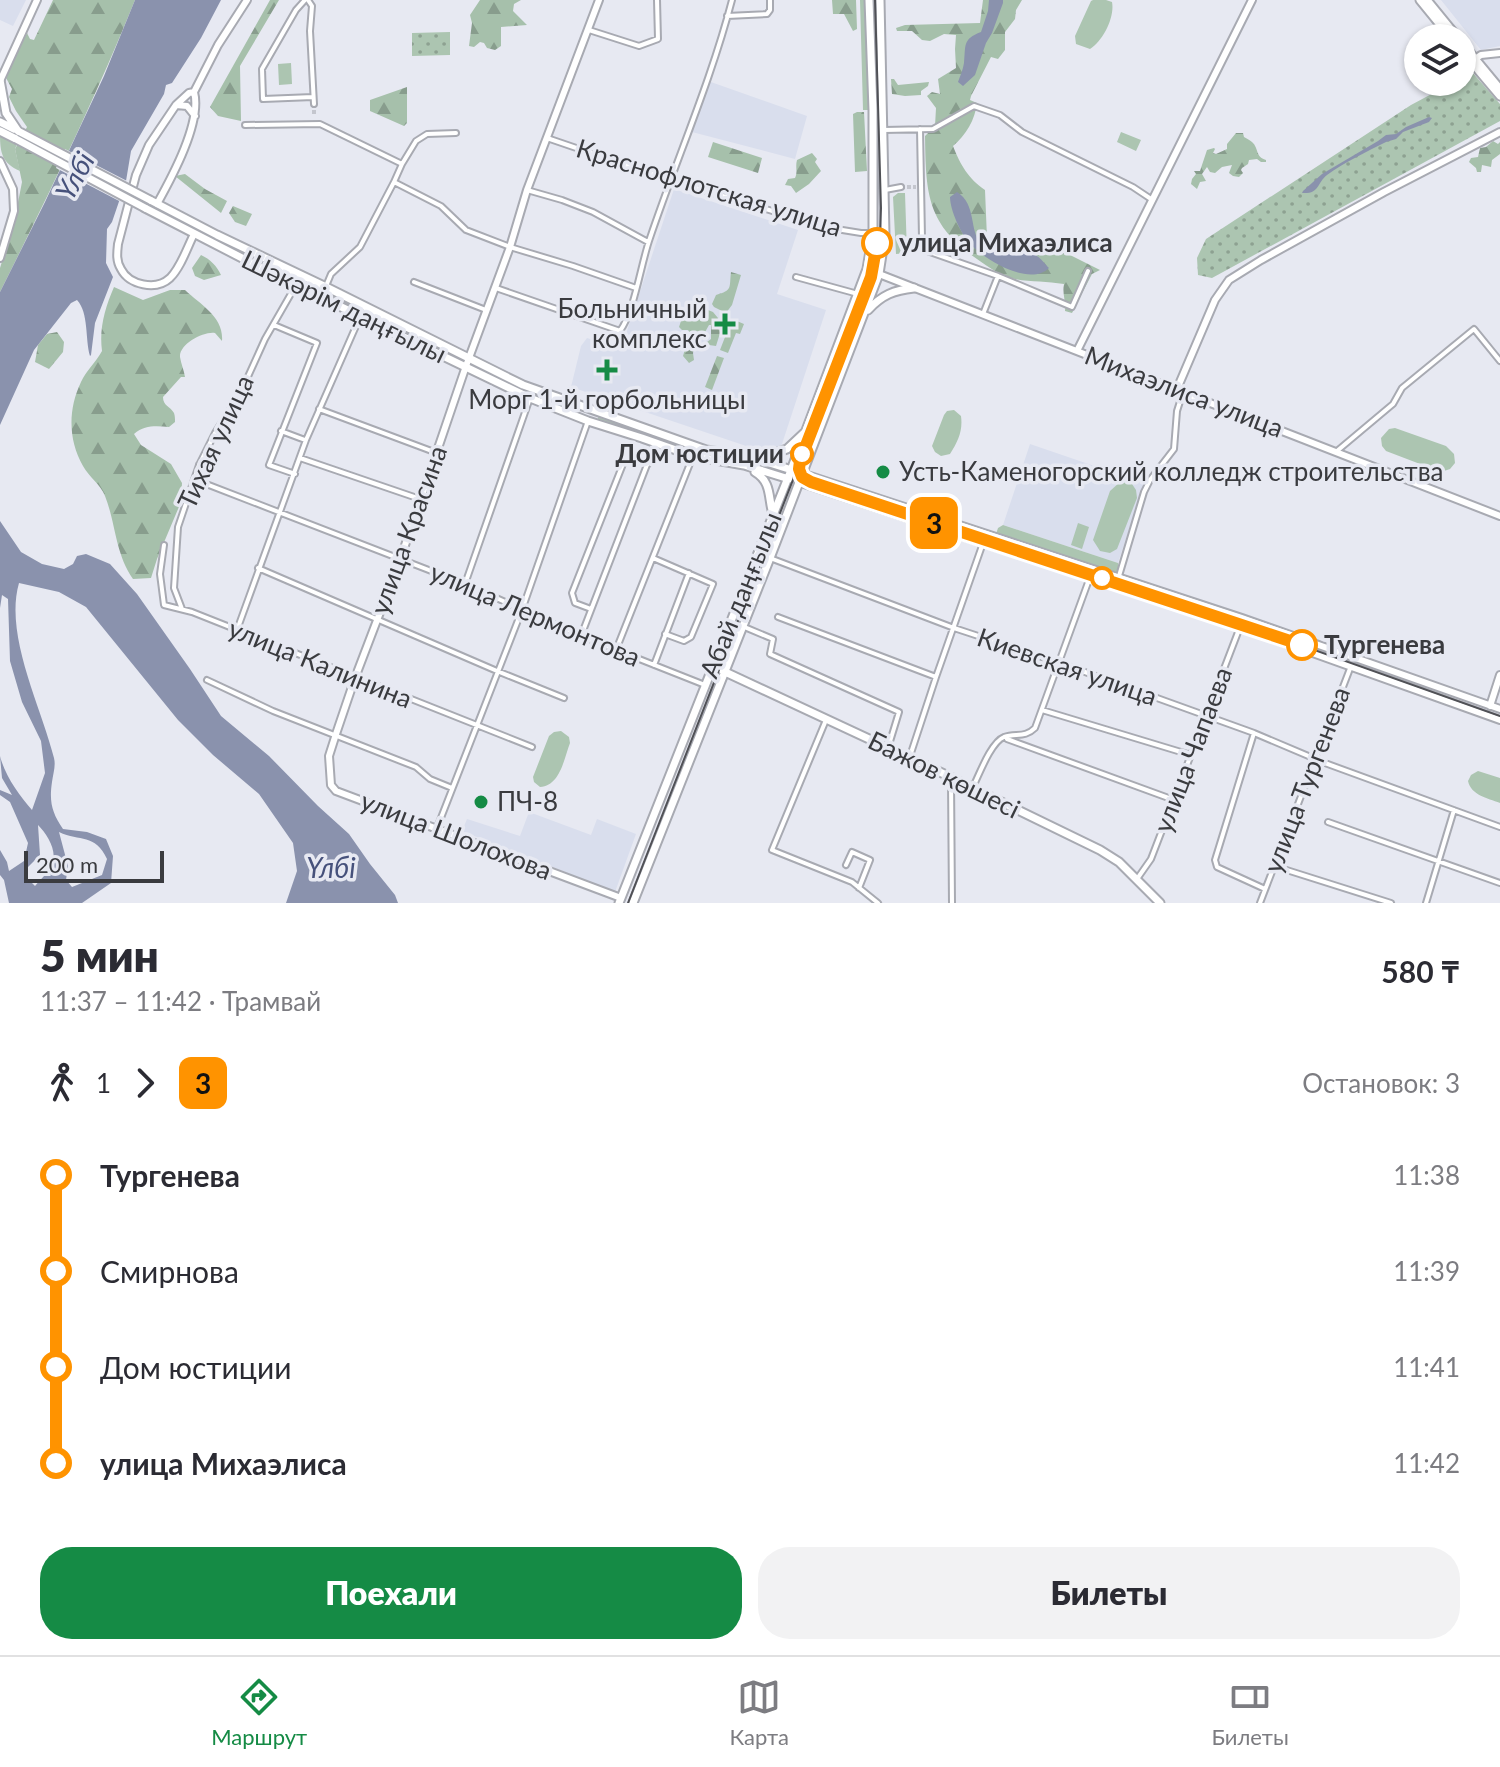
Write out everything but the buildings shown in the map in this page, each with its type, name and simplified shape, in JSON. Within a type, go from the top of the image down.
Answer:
[{"type":"main road","points":[[16,134],[6,113],[0,81],[37,0]]},
{"type":"main road","points":[[154,202],[183,150],[195,116],[194,92],[218,45],[247,0]]},
{"type":"main road","name":"улица Красина","points":[[336,791],[331,785],[329,756],[336,734],[510,247],[527,190],[599,0]]},
{"type":"main road","name":"Абай даңғылы","points":[[620,900],[867,269],[873,233],[869,0]]},
{"type":"main road","name":"Абай даңғылы","points":[[633,903],[879,274],[885,235],[880,0]]},
{"type":"main road","points":[[1077,351],[1252,0]]},
{"type":"main road","points":[[1420,0],[1440,24]]},
{"type":"main road","points":[[1427,0],[1447,24]]},
{"type":"main road","points":[[1477,63],[1481,55],[1500,53]]},
{"type":"main road","points":[[1477,63],[1500,89]]},
{"type":"main road","points":[[1477,63],[1500,96]]},
{"type":"main road","points":[[194,92],[176,105],[139,164],[118,244],[119,267],[138,283],[162,283],[171,277],[194,234]]},
{"type":"main road","points":[[176,105],[187,106],[195,116]]},
{"type":"main road","points":[[0,122],[16,134]]},
{"type":"main road","points":[[1180,391],[1215,300],[1229,280],[1384,192],[1500,132]]},
{"type":"main road","points":[[0,134],[16,134]]},
{"type":"main road","name":"Шәкәрім даңғылы","points":[[16,134],[345,296],[530,398],[588,421],[693,456],[705,454],[758,459],[789,474],[798,482],[1240,627],[1500,720]]},
{"type":"main road","name":"Шәкәрім даңғылы","points":[[16,134],[145,208],[360,317],[523,385],[705,454],[747,467],[801,473],[1242,618],[1500,709]]},
{"type":"main road","points":[[0,161],[13,189],[14,211],[0,258]]},
{"type":"main road","points":[[213,243],[217,235]]},
{"type":"main road","points":[[282,278],[287,269]]},
{"type":"main road","name":"Михаэлиса улица","points":[[867,269],[1500,516]]},
{"type":"main road","points":[[863,315],[887,293],[914,288]]},
{"type":"main road","points":[[340,306],[345,296]]},
{"type":"main road","points":[[588,421],[593,411]]},
{"type":"main road","points":[[758,459],[787,449],[805,432]]},
{"type":"main road","points":[[747,467],[766,481],[773,514]]},
{"type":"main road","points":[[983,543],[986,534]]},
{"type":"main road","points":[[1090,577],[1093,569]]},
{"type":"main road","name":"улица Чапаева","points":[[1240,627],[1242,618]]},
{"type":"main road","name":"улица Тургенева","points":[[1351,666],[1354,657]]},
{"type":"main road","name":"Бажов көшесі","points":[[714,666],[1100,850],[1119,862],[1160,903]]},
{"type":"main road","points":[[1486,715],[1500,675]]},
{"type":"main road","name":"улица Шолохова","points":[[336,791],[620,900]]},
{"type":"street","points":[[313,97],[263,99],[262,69],[296,10],[306,0],[312,6],[310,31],[314,104]]},
{"type":"street","points":[[589,30],[639,46],[658,39],[657,0]]},
{"type":"street","points":[[494,288],[620,331],[629,312],[648,242],[694,121],[732,0]]},
{"type":"street","points":[[727,16],[767,14],[770,0]]},
{"type":"street","points":[[883,130],[933,129],[974,106],[1000,115],[1022,132],[1151,199]]},
{"type":"street","points":[[245,125],[316,121],[402,164]]},
{"type":"street","points":[[920,129],[918,186],[923,247],[927,251],[1072,307],[1088,271]]},
{"type":"street","points":[[326,287],[331,274],[360,247],[416,141],[427,134],[456,133]]},
{"type":"street","name":"Краснофлотская улица","points":[[547,138],[670,180],[830,228],[873,233]]},
{"type":"street","points":[[394,182],[441,206],[466,230],[636,288]]},
{"type":"street","points":[[885,190],[901,187]]},
{"type":"street","points":[[527,190],[593,212],[648,242]]},
{"type":"street","points":[[983,314],[998,276]]},
{"type":"street","points":[[796,277],[858,294]]},
{"type":"street","points":[[414,282],[486,310]]},
{"type":"street","name":"Тихая улица","points":[[182,609],[174,588],[178,527],[199,465],[296,285]]},
{"type":"street","points":[[237,630],[306,440],[360,317]]},
{"type":"street","points":[[274,325],[317,343],[269,465],[295,474]]},
{"type":"street","points":[[1336,452],[1393,404],[1402,388],[1474,329],[1500,361]]},
{"type":"street","points":[[1116,586],[1144,492],[1174,449],[1180,391]]},
{"type":"street","points":[[465,584],[530,398]]},
{"type":"street","points":[[319,409],[437,453]]},
{"type":"street","points":[[437,828],[522,610],[588,421]]},
{"type":"street","points":[[281,431],[306,440]]},
{"type":"street","points":[[581,636],[656,443]]},
{"type":"street","points":[[616,650],[693,456]]},
{"type":"street","points":[[591,609],[575,603],[572,593],[625,459],[630,457],[648,464]]},
{"type":"street","points":[[300,458],[420,499]]},
{"type":"street","name":"улица Лермонтова","points":[[199,465],[201,482],[465,584],[581,636],[705,685]]},
{"type":"street","points":[[910,758],[983,543]]},
{"type":"street","name":"улица Калинина","points":[[164,545],[160,574],[164,605],[237,630],[532,747]]},
{"type":"street","points":[[653,558],[713,584],[691,637],[684,641],[665,634]]},
{"type":"street","name":"Киевская улица","points":[[770,558],[954,628],[1254,733],[1500,827]]},
{"type":"street","points":[[258,568],[564,698]]},
{"type":"street","points":[[654,665],[689,573]]},
{"type":"street","points":[[973,788],[995,743],[1004,738],[1028,734],[1035,728],[1090,577]]},
{"type":"street","points":[[778,617],[936,677]]},
{"type":"street","points":[[742,626],[773,639],[770,654],[899,712],[888,748]]},
{"type":"street","name":"улица Чапаева","points":[[1137,879],[1151,859],[1240,627]]},
{"type":"street","name":"улица Тургенева","points":[[1260,903],[1351,666]]},
{"type":"street","points":[[207,680],[273,711],[416,767],[430,779],[452,788]]},
{"type":"street","points":[[1042,710],[1191,755]]},
{"type":"street","points":[[826,718],[772,850],[852,882],[878,903]]},
{"type":"street","points":[[1254,733],[1215,860],[1217,867],[1265,889]]},
{"type":"street","points":[[1004,738],[1174,800]]},
{"type":"street","points":[[951,777],[952,903]]},
{"type":"street","points":[[1426,903],[1454,810]]},
{"type":"street","points":[[1328,822],[1500,883]]},
{"type":"street","points":[[846,865],[852,852],[870,860],[859,888]]},
{"type":"street","points":[[1274,866],[1391,903]]},
{"type":"shaded area","points":[[0,0],[26,0],[13,26],[0,20]]},
{"type":"shaded area","points":[[1441,0],[1500,0],[1500,46],[1481,50],[1476,44],[1476,24],[1460,24]]},
{"type":"shaded area","points":[[708,81],[807,116],[795,159],[692,132]]},
{"type":"shaded area","name":"Больничный комплекс","points":[[674,189],[798,230],[777,294],[826,310],[781,447],[767,453],[571,387],[581,346],[587,338],[621,349]]},
{"type":"shaded area","points":[[1030,444],[1144,483],[1118,563],[1003,525]]},
{"type":"shaded area","points":[[529,812],[591,835],[597,819],[636,834],[615,892],[462,831],[467,819],[520,836]]},
{"type":"green space","points":[[53,0],[135,0],[104,74],[0,292],[0,268],[14,223],[22,182],[15,149],[27,127],[9,97],[12,89],[5,76],[27,33],[34,40]]},
{"type":"green space","points":[[270,0],[279,0],[240,66],[241,121],[218,116],[210,107]]},
{"type":"green space","points":[[480,0],[521,0],[514,4],[513,11],[527,25],[501,27],[501,46],[495,50],[480,42],[474,47],[469,46],[470,15]]},
{"type":"green space","points":[[832,0],[856,0],[857,29],[853,31],[844,14],[833,14]]},
{"type":"green space","points":[[860,0],[865,0],[869,110],[863,110]]},
{"type":"green space","points":[[983,0],[1022,0],[1015,19],[1005,32],[1005,50],[998,59],[991,57],[971,96],[970,100],[977,103],[972,121],[953,146],[966,171],[985,190],[987,238],[1052,237],[1056,248],[1100,270],[1092,274],[1072,313],[1065,311],[1064,284],[1015,279],[995,271],[960,246],[938,219],[932,205],[926,174],[925,136],[935,126],[936,108],[927,96],[932,92],[940,94],[938,79],[956,68],[956,35],[944,34],[930,41],[922,40],[912,31],[897,31],[896,28],[905,25],[980,23]]},
{"type":"green space","points":[[1093,0],[1112,2],[1112,15],[1107,28],[1090,49],[1076,44],[1075,36]]},
{"type":"green space","points":[[450,32],[450,55],[412,56],[412,33]]},
{"type":"green space","points":[[291,63],[292,84],[279,85],[278,64]]},
{"type":"green space","points":[[1476,77],[1500,104],[1500,121],[1212,278],[1198,275],[1197,258],[1206,239],[1428,96],[1476,96]]},
{"type":"green space","points":[[891,79],[898,85],[929,82],[921,95],[905,96],[892,94]]},
{"type":"green space","points":[[407,87],[407,123],[404,126],[370,111],[370,100]]},
{"type":"green space","points":[[864,112],[867,171],[855,172],[853,114]]},
{"type":"green space","points":[[1121,132],[1141,140],[1136,151],[1117,142]]},
{"type":"green space","points":[[1236,133],[1243,133],[1266,162],[1249,160],[1239,177],[1229,173],[1232,165],[1222,167],[1215,173],[1207,167],[1202,174],[1206,181],[1200,182],[1197,189],[1191,184],[1196,174],[1194,171],[1200,171],[1207,150],[1214,148],[1213,153],[1216,154],[1227,149],[1227,144]]},
{"type":"green space","points":[[0,134],[17,144],[15,149],[20,171],[3,157]]},
{"type":"green space","points":[[1493,141],[1500,142],[1500,154],[1492,160],[1491,167],[1482,165],[1481,172],[1477,172],[1469,162],[1471,158],[1478,157],[1480,148]]},
{"type":"green space","points":[[713,142],[762,158],[758,173],[708,157]]},
{"type":"green space","points":[[812,153],[821,171],[796,193],[791,186],[785,185],[788,179],[795,178],[797,160]]},
{"type":"green space","points":[[185,174],[227,201],[221,213],[175,176]]},
{"type":"green space","points":[[905,193],[907,253],[896,254],[893,197]]},
{"type":"green space","points":[[233,206],[252,214],[246,226],[235,222],[229,213]]},
{"type":"green space","points":[[201,255],[213,263],[221,275],[204,280],[195,276],[192,268]]},
{"type":"green space","points":[[731,272],[741,275],[732,305],[726,313],[712,304],[716,295],[729,288]]},
{"type":"green space","points":[[114,287],[143,300],[170,290],[185,290],[210,312],[222,333],[222,341],[215,333],[205,334],[193,339],[181,352],[185,377],[181,377],[163,397],[174,413],[175,422],[169,427],[155,426],[134,434],[141,445],[171,464],[182,483],[181,502],[151,578],[133,579],[127,569],[105,496],[83,466],[72,435],[72,414],[77,392],[102,351],[104,318]]},
{"type":"green space","points":[[696,303],[702,313],[708,310],[713,312],[718,318],[715,327],[721,330],[716,346],[709,345],[709,325],[699,343],[695,343],[694,360],[689,363],[683,356],[686,346],[693,344],[693,337],[688,330],[679,327],[685,309],[687,319],[695,317],[691,305]]},
{"type":"green space","points":[[732,319],[744,324],[740,334],[736,333],[728,353],[720,350]]},
{"type":"green space","points":[[57,332],[64,342],[63,352],[49,369],[35,362],[38,345],[47,334]]},
{"type":"green space","points":[[717,356],[724,358],[712,390],[705,387]]},
{"type":"green space","points":[[954,410],[961,416],[959,436],[950,454],[941,456],[932,446],[944,415]]},
{"type":"green space","points":[[598,419],[701,452],[700,455]]},
{"type":"green space","points":[[1395,428],[1446,446],[1454,454],[1455,463],[1441,472],[1386,451],[1381,438],[1389,429]]},
{"type":"green space","points":[[1120,482],[1132,484],[1137,498],[1117,549],[1110,553],[1100,551],[1093,540],[1110,491]]},
{"type":"green space","points":[[1078,523],[1089,527],[1082,549],[1071,545]]},
{"type":"green space","points":[[1003,525],[1118,563],[1119,567],[1116,572],[996,534]]},
{"type":"green space","points":[[561,731],[569,737],[570,743],[563,764],[552,782],[540,787],[533,777],[549,736]]},
{"type":"green space","points":[[1478,771],[1500,778],[1500,803],[1472,790],[1468,781]]},
{"type":"water","name":"Үлбі","points":[[135,0],[221,0],[172,83],[166,85],[164,94],[131,151],[126,181],[107,229],[106,263],[113,277],[95,323],[91,355],[83,312],[77,300],[71,303],[34,350],[0,425],[0,292],[104,76]]},
{"type":"water","points":[[989,0],[1003,0],[1003,3],[975,75],[963,86],[958,82],[964,66],[966,44],[981,32]]},
{"type":"water","points":[[1432,118],[1429,122],[1348,161],[1327,175],[1315,190],[1302,193],[1322,174],[1386,135],[1396,134]]},
{"type":"water","points":[[957,192],[968,203],[977,238],[988,249],[1035,255],[1049,268],[1031,275],[1020,273],[997,264],[977,250],[967,240],[954,215],[950,197]]},
{"type":"water","name":"Үлбі","points":[[0,521],[21,552],[42,564],[64,569],[73,564],[77,556],[86,554],[110,564],[137,594],[221,716],[269,756],[349,834],[398,903],[286,903],[297,871],[293,843],[259,794],[178,720],[86,607],[59,592],[19,583],[16,625],[26,670],[54,758],[51,801],[54,812],[63,829],[87,832],[106,839],[113,856],[111,883],[82,903],[9,903],[0,875],[0,850],[9,871],[24,861],[28,843],[10,802],[0,795],[0,790],[12,795],[2,778],[0,756],[13,785],[32,810],[45,773],[41,741],[22,702],[10,661],[8,599],[2,595],[0,608]],"holes":[[[38,825],[51,843],[54,854],[52,865],[35,886],[27,878],[27,868],[40,855]],[[59,832],[97,845],[107,859],[102,875],[72,887],[66,880],[68,866]]]},
{"type":"pier","points":[[65,149],[129,182],[123,203],[56,168]]},
{"type":"tunnel","points":[[314,104],[314,116]]},
{"type":"tunnel","points":[[901,187],[916,187]]},
{"type":"tram line","points":[[628,903],[874,272],[881,208],[875,0]]},
{"type":"tram line","name":"3","points":[[877,243],[871,277],[800,461],[802,477],[1302,645]]},
{"type":"tram line","points":[[800,461],[800,473],[811,482],[1241,624],[1500,716]]},
{"type":"place","name":"улица Михаэлиса","points":[[877,243]]},
{"type":"place","name":"Больничный комплекс","points":[[725,324]]},
{"type":"place","name":"Морг 1-й горбольницы","points":[[607,370]]},
{"type":"place","name":"Дом юстиции","points":[[802,454]]},
{"type":"place","name":"Усть-Каменогорский колледж строительства","points":[[883,472]]},
{"type":"place","name":"Тургенева","points":[[1302,645]]},
{"type":"place","name":"ПЧ-8","points":[[481,802]]}]
